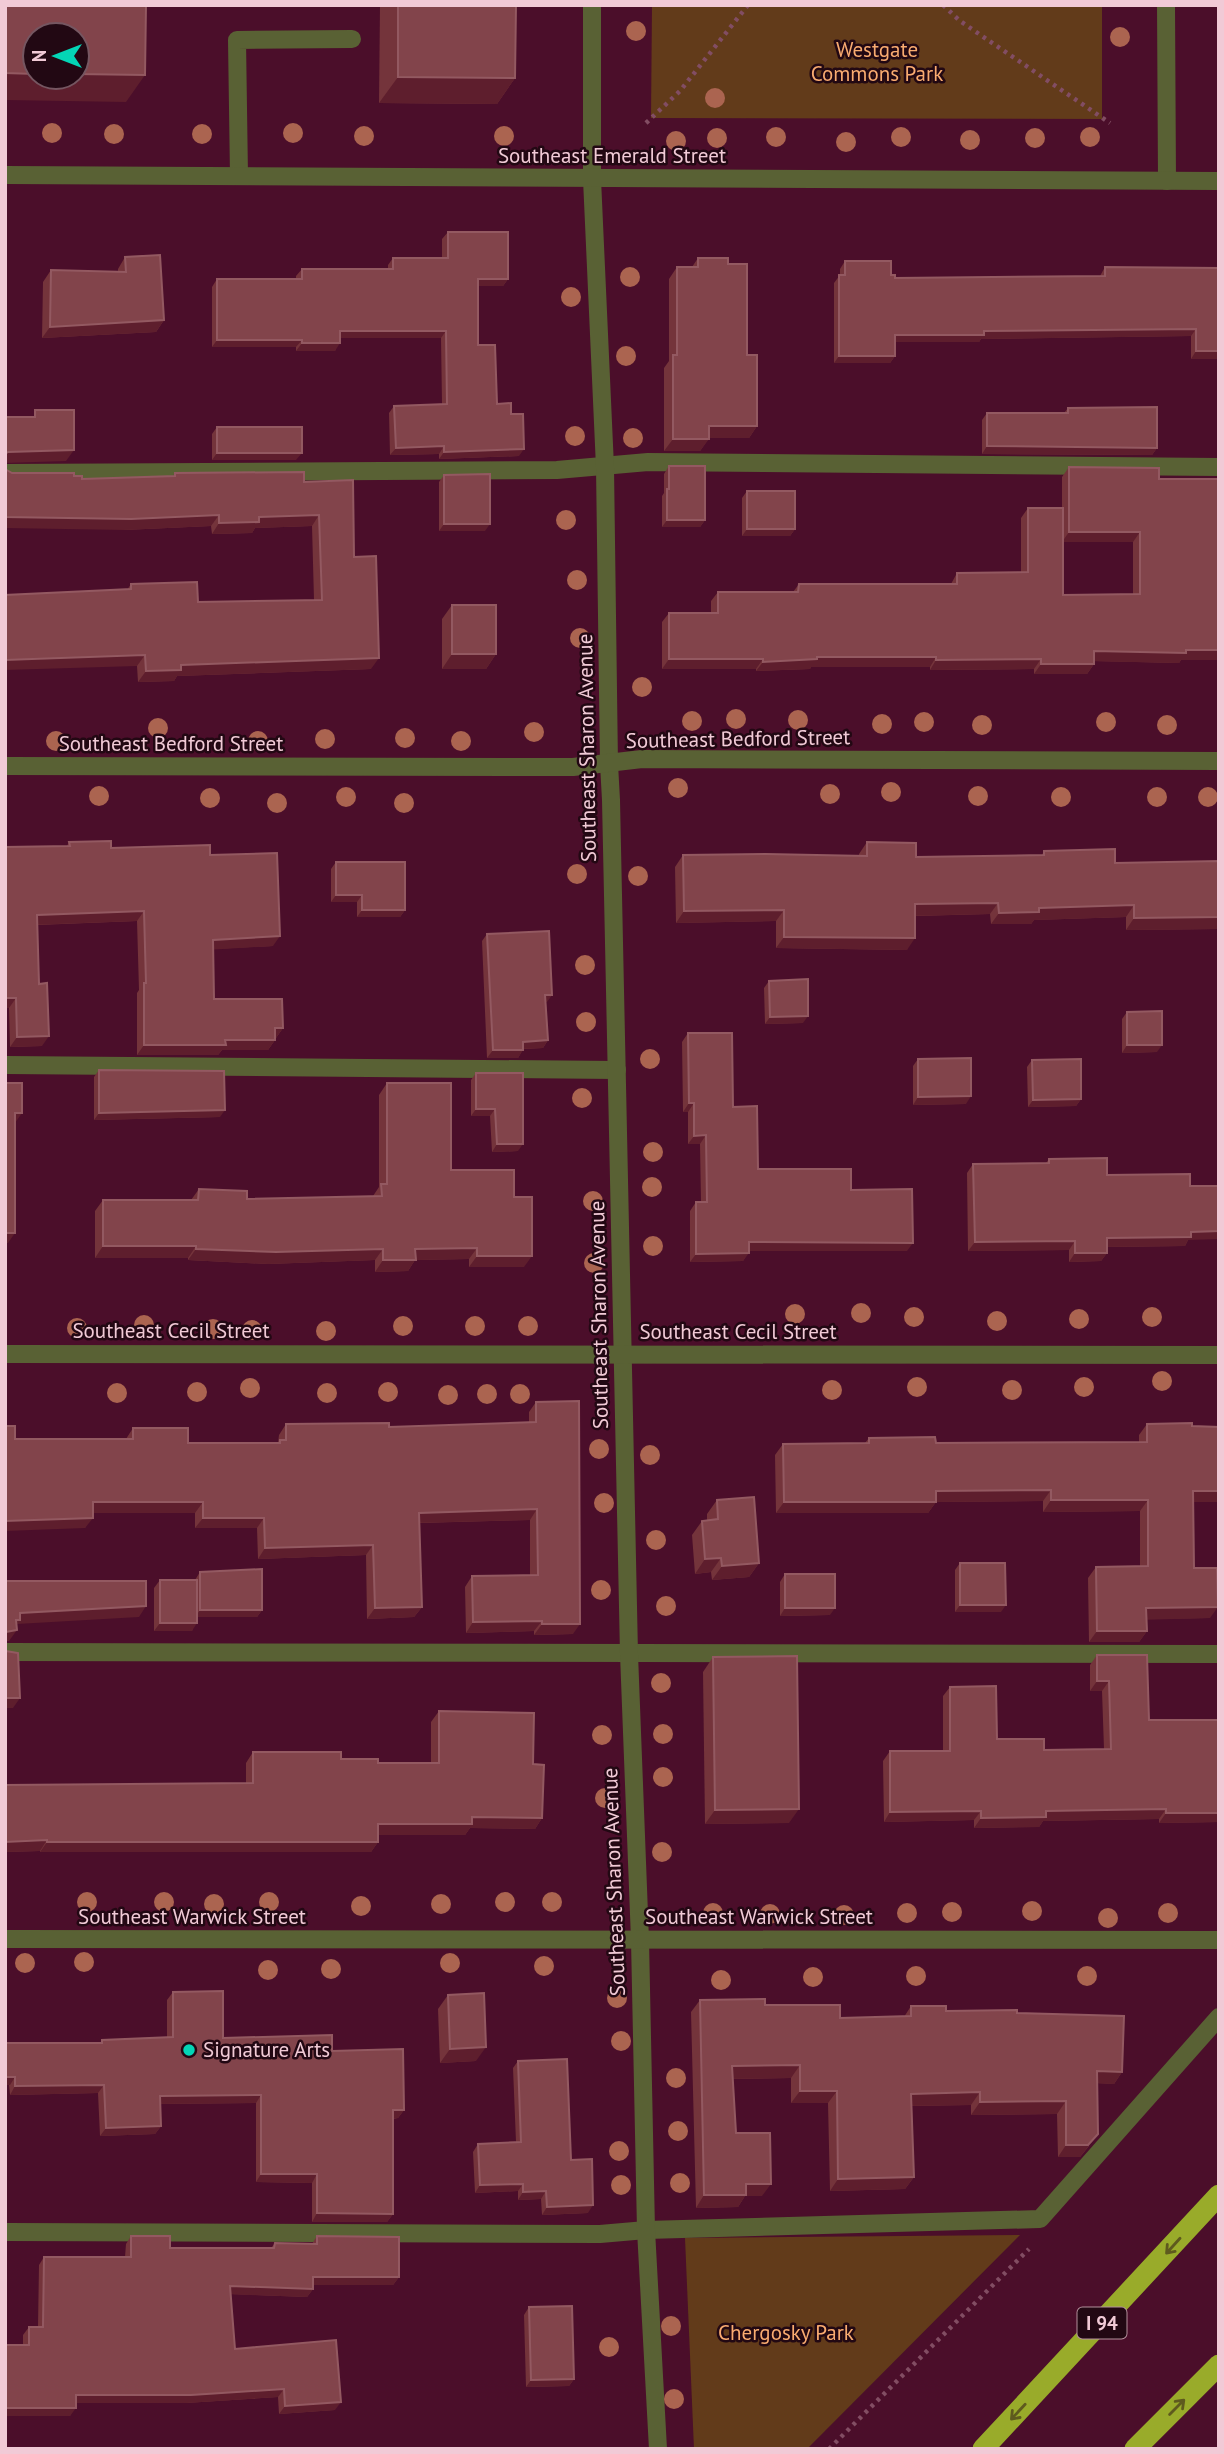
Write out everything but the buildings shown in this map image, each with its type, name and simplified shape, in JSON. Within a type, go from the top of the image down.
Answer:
[{"type":"highway","name":"I 94","points":[[983,2449],[1219,2195]]},
{"type":"highway","points":[[1135,2449],[1219,2365]]},
{"type":"street","name":"Southeast Sharon Avenue","points":[[593,5],[592,179],[605,467],[629,1654],[640,1940],[646,2230],[658,2449]]},
{"type":"street","points":[[1166,5],[1167,181]]},
{"type":"street","points":[[239,176],[237,40],[352,39]]},
{"type":"street","name":"Southeast Emerald Street","points":[[5,175],[1219,181]]},
{"type":"street","points":[[5,472],[544,470],[662,462],[1219,467]]},
{"type":"street","name":"Southeast Bedford Street","points":[[5,766],[573,767],[642,759],[1219,761]]},
{"type":"street","points":[[5,1065],[617,1070]]},
{"type":"street","name":"Southeast Cecil Street","points":[[5,1354],[1219,1355]]},
{"type":"street","points":[[5,1652],[1219,1654]]},
{"type":"street","name":"Southeast Warwick Street","points":[[5,1939],[1219,1940]]},
{"type":"street","points":[[5,2232],[600,2234],[646,2230],[1040,2219],[1219,2017]]},
{"type":"path","points":[[646,123],[680,91],[748,5]]},
{"type":"path","points":[[943,5],[961,21],[1110,122]]},
{"type":"path","points":[[830,2449],[1029,2250],[1040,2219]]},
{"type":"green space","name":"Westgate Commons Park","points":[[652,5],[1102,5],[1102,119],[651,118]]},
{"type":"green space","name":"Chergosky Park","points":[[1020,2235],[807,2449],[694,2449],[685,2238]]},
{"type":"place","name":"Signature Arts","points":[[189,2050]]}]
